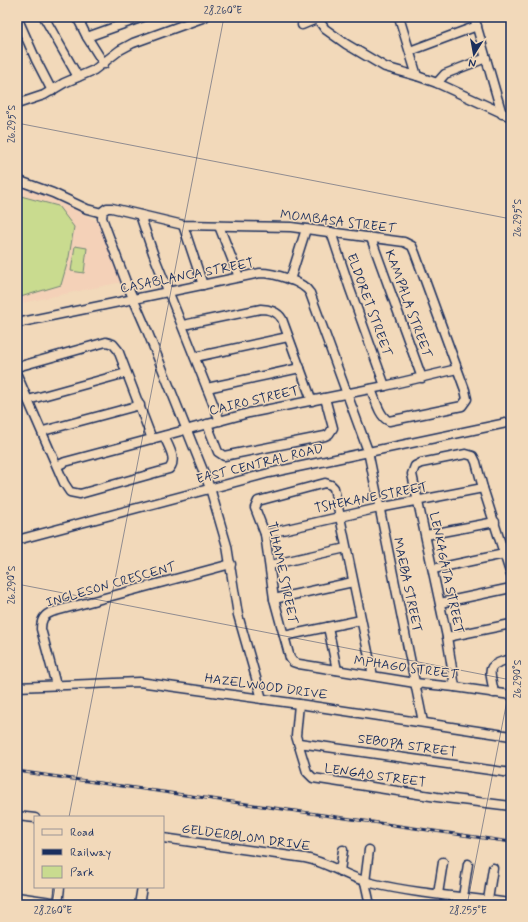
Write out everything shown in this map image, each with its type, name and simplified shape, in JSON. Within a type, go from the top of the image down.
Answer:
[{"type":"street","points":[[18,17],[36,60],[52,91]]},
{"type":"street","points":[[44,17],[78,77]]},
{"type":"street","points":[[87,37],[143,17]]},
{"type":"street","points":[[17,104],[44,95],[104,64],[120,50],[134,43],[205,17]]},
{"type":"street","points":[[409,17],[400,19],[417,76]]},
{"type":"street","points":[[474,17],[502,114]]},
{"type":"street","points":[[80,18],[87,37],[104,64]]},
{"type":"street","points":[[302,25],[319,18],[325,29],[346,44],[369,57],[437,83],[511,117]]},
{"type":"street","points":[[410,52],[477,26]]},
{"type":"street","points":[[437,83],[445,74],[486,58]]},
{"type":"street","points":[[17,180],[53,193],[87,209],[102,214],[126,282],[210,488],[231,564],[238,615],[262,699]]},
{"type":"street","name":"MOMBASA STREET","points":[[102,214],[104,210],[109,208],[183,225],[291,227],[404,242],[410,245],[413,248],[458,369],[467,396],[466,401],[462,406],[455,408],[389,420],[382,415],[371,389]]},
{"type":"street","points":[[140,215],[153,252],[220,421]]},
{"type":"street","points":[[183,225],[203,285]]},
{"type":"street","points":[[219,226],[239,278]]},
{"type":"street","points":[[290,280],[306,229]]},
{"type":"street","name":"ELDORET STREET","points":[[331,232],[350,289],[386,386]]},
{"type":"street","name":"KAMPALA STREET","points":[[371,238],[422,378]]},
{"type":"street","name":"CASABLANCA STREET","points":[[17,322],[260,273],[269,273],[304,285],[310,293],[368,452]]},
{"type":"street","points":[[183,325],[265,309],[279,315],[312,401]]},
{"type":"street","points":[[195,357],[288,337]]},
{"type":"street","points":[[17,367],[108,342],[113,344],[140,405],[152,439]]},
{"type":"street","points":[[207,388],[300,368]]},
{"type":"street","name":"CAIRO STREET","points":[[57,466],[65,462],[207,424],[458,369]]},
{"type":"street","points":[[28,400],[126,373]]},
{"type":"street","points":[[17,375],[68,491],[73,494],[80,494],[169,469],[174,460],[164,436]]},
{"type":"street","points":[[207,424],[218,452],[220,455],[224,456],[325,436],[329,434],[333,428],[325,398]]},
{"type":"street","points":[[43,432],[140,405]]},
{"type":"street","name":"EAST CENTRAL ROAD","points":[[17,540],[269,472],[511,422]]},
{"type":"street","name":"MAEBA STREET","points":[[368,452],[423,722]]},
{"type":"street","name":"LENKAGATA STREET","points":[[455,687],[447,637],[412,474],[413,468],[421,463],[469,454],[473,456],[476,462],[483,488]]},
{"type":"street","name":"TLHAME STREET","points":[[299,664],[293,662],[290,658],[284,636],[274,599],[265,534],[258,517],[256,506],[258,501],[264,499],[328,484],[334,488],[340,516]]},
{"type":"street","points":[[483,488],[511,575]]},
{"type":"street","name":"TSHEKANE STREET","points":[[265,534],[340,516],[483,488]]},
{"type":"street","points":[[340,516],[373,676]]},
{"type":"street","points":[[426,535],[494,522]]},
{"type":"street","points":[[270,565],[346,548]]},
{"type":"street","points":[[432,569],[504,554]]},
{"type":"street","name":"INGLESON CRESCENT","points":[[56,685],[42,629],[43,617],[48,613],[231,564]]},
{"type":"street","points":[[274,599],[353,582]]},
{"type":"street","points":[[440,603],[511,588]]},
{"type":"street","points":[[284,636],[361,620]]},
{"type":"street","points":[[447,637],[511,624]]},
{"type":"street","points":[[328,627],[337,670]]},
{"type":"street","points":[[494,693],[490,673],[491,667],[495,663],[511,660]]},
{"type":"street","name":"MPHAGO STREET","points":[[299,664],[415,683],[511,695]]},
{"type":"street","name":"HAZELWOOD DRIVE","points":[[17,687],[139,682],[299,704],[511,736]]},
{"type":"street","name":"LENGAO STREET","points":[[299,704],[296,731],[307,772],[310,776],[316,779],[511,806]]},
{"type":"street","name":"SEBOPA STREET","points":[[299,743],[511,773]]},
{"type":"street","points":[[17,816],[34,818]]},
{"type":"street","name":"GELDERBLOM DRIVE","points":[[164,838],[317,860],[365,882],[414,891],[511,903]]},
{"type":"street","points":[[340,871],[343,850]]},
{"type":"street","points":[[369,850],[365,882],[370,905]]},
{"type":"street","points":[[438,894],[443,862]]},
{"type":"street","points":[[463,897],[468,864]]},
{"type":"street","points":[[488,900],[492,868]]},
{"type":"street","points":[[17,897],[58,904],[60,888]]},
{"type":"street","points":[[139,905],[142,888]]},
{"type":"shaded area","points":[[17,185],[41,193],[97,221],[122,282],[17,304]]},
{"type":"green space","points":[[17,195],[58,206],[74,227],[69,257],[61,285],[17,298]]},
{"type":"green space","points":[[75,246],[87,248],[84,273],[71,271]]},
{"type":"railway","points":[[17,771],[511,842]]}]
